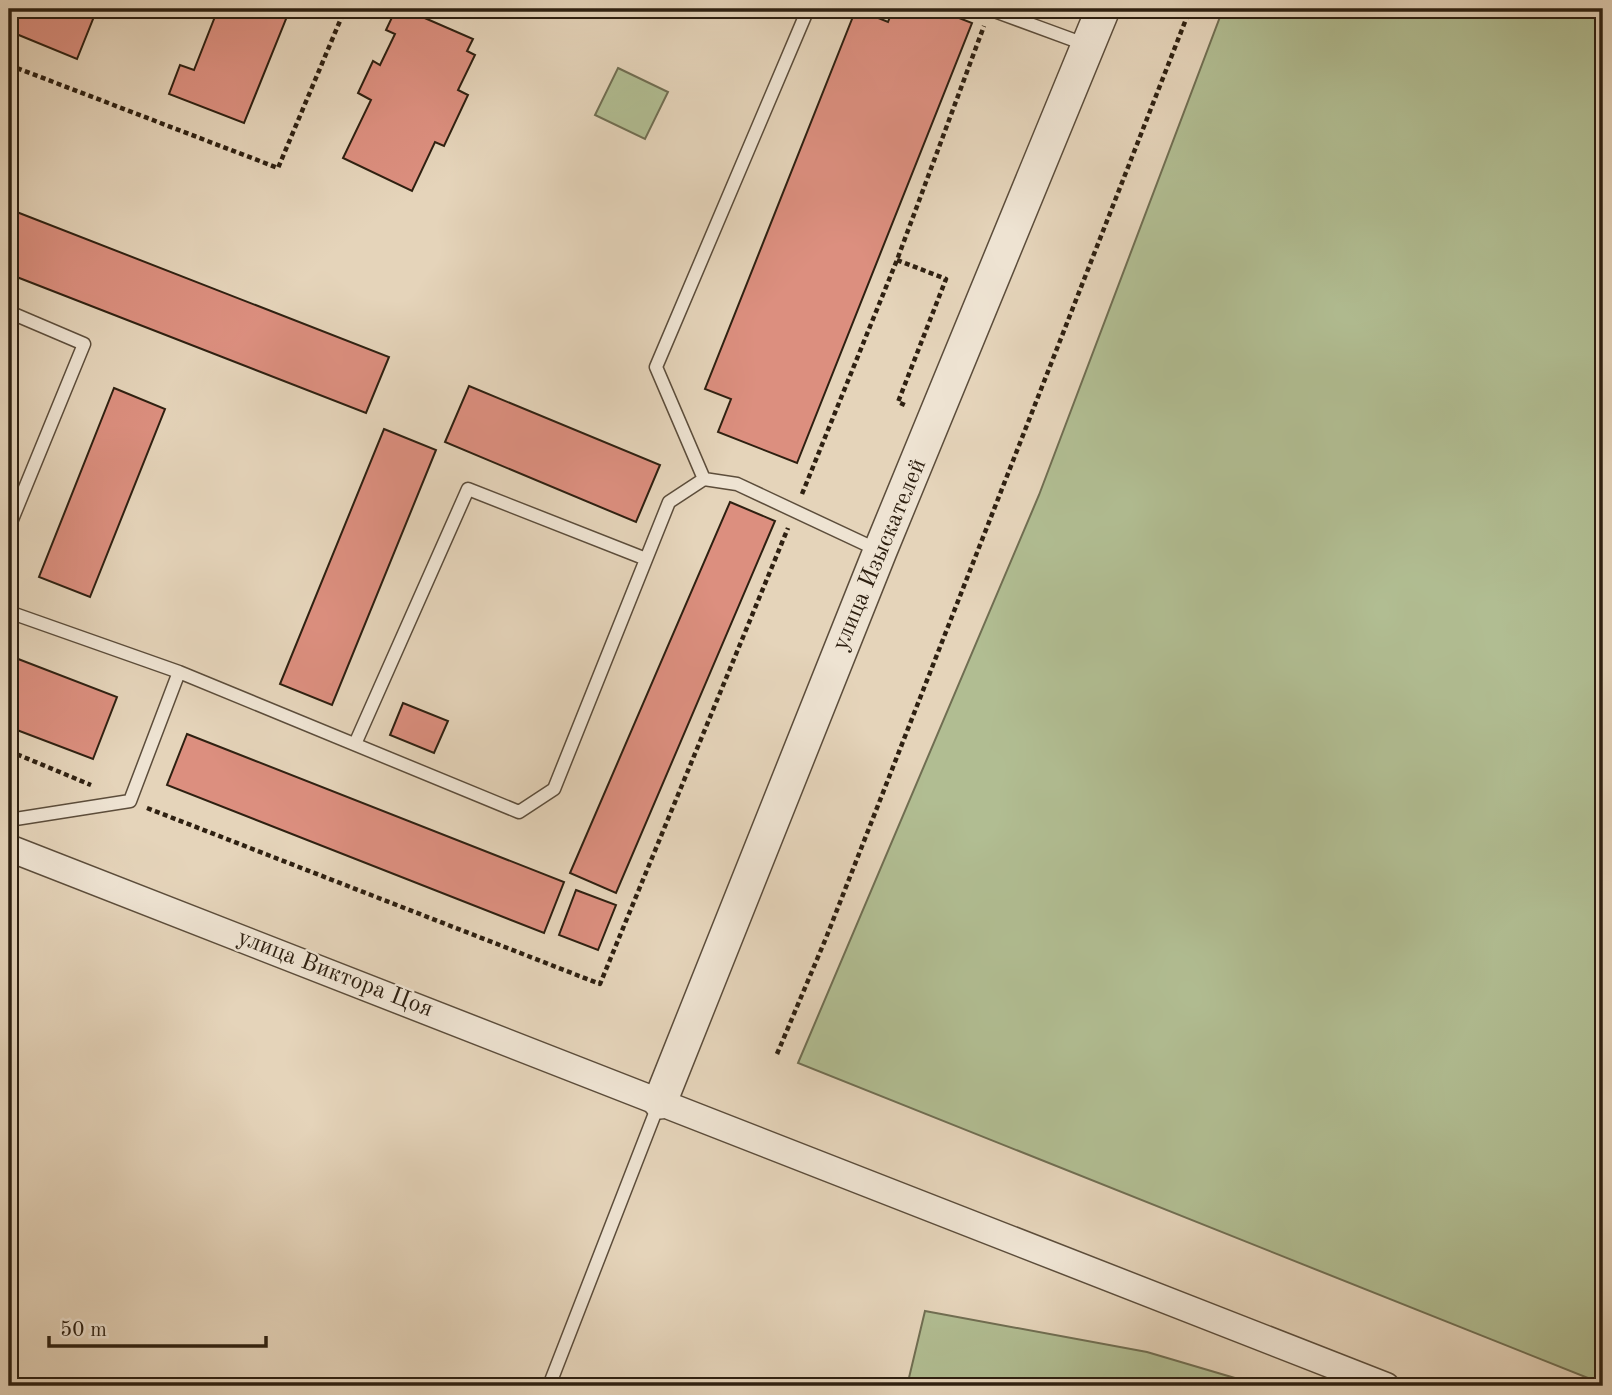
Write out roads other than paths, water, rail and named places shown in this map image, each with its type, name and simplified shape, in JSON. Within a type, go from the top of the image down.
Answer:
[{"type":"street","name":"улица Изыскателей","points":[[660,1102],[880,551],[937,418],[1103,9]]},
{"type":"street","name":"улица Виктора Цоя","points":[[9,848],[1386,1386]]},
{"type":"lane","points":[[704,479],[656,367],[808,9]]},
{"type":"lane","points":[[989,9],[1088,45]]},
{"type":"lane","points":[[9,312],[84,344],[9,527]]},
{"type":"lane","points":[[9,612],[179,672],[519,812],[554,789],[669,502],[704,479],[737,484],[880,551]]},
{"type":"lane","points":[[355,744],[468,489],[646,559]]},
{"type":"lane","points":[[9,820],[130,801],[179,672]]},
{"type":"lane","points":[[549,1386],[660,1102]]}]
